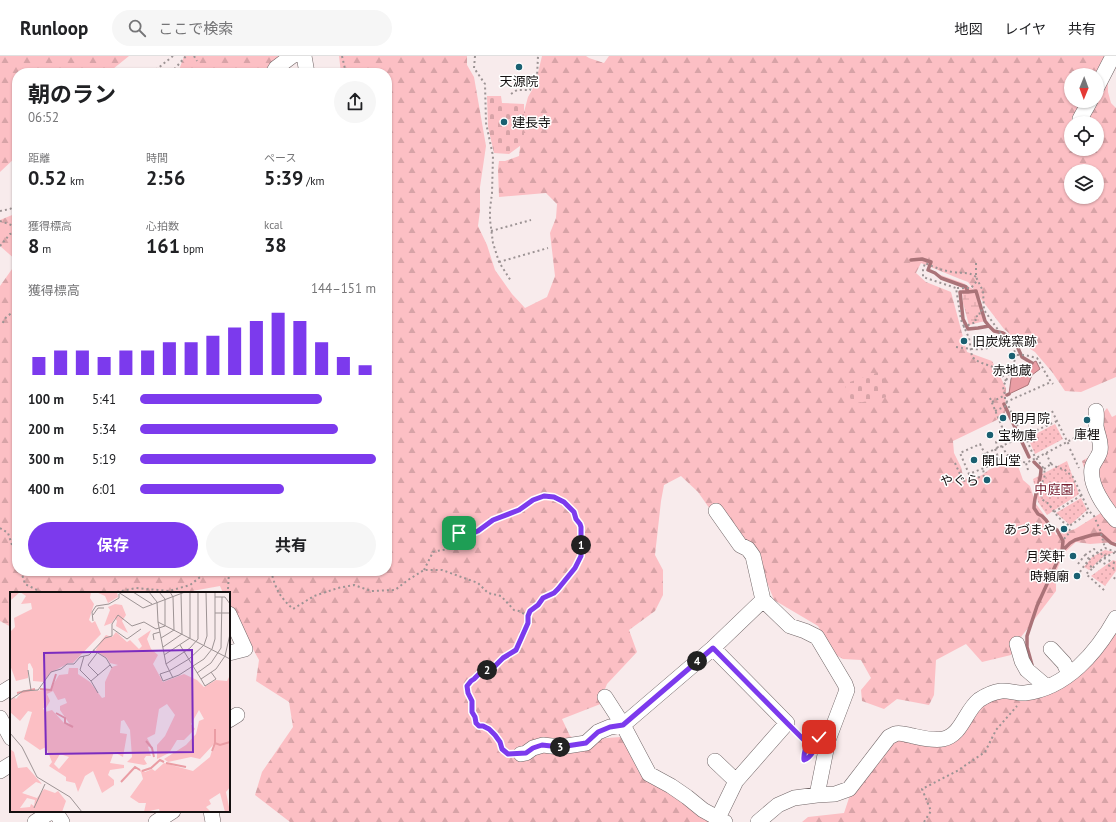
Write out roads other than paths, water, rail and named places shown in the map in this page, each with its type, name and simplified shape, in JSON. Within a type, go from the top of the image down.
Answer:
[{"type":"street","points":[[276,68],[292,56]]},
{"type":"street","points":[[304,56],[306,68]]},
{"type":"street","points":[[1104,73],[1113,56]]},
{"type":"street","points":[[1096,411],[1096,427],[1100,440],[1100,451],[1097,459],[1092,465],[1092,471],[1095,486],[1109,512],[1116,520]]},
{"type":"street","points":[[716,511],[740,545],[748,549],[753,556],[763,600],[790,626],[817,637],[845,684],[847,690],[828,740],[818,795]]},
{"type":"street","points":[[521,754],[542,745],[560,747],[586,743],[598,732],[610,727],[623,725],[713,648],[763,600]]},
{"type":"street","points":[[230,616],[245,649],[230,653]]},
{"type":"street","points":[[758,822],[778,804],[794,798],[835,794],[849,789],[889,737],[896,734],[903,734],[937,740],[944,739],[953,735],[972,706],[988,695],[1002,690],[1019,694],[1047,687],[1057,682],[1077,669],[1091,655],[1103,641],[1116,618]]},
{"type":"street","points":[[1017,644],[1022,662],[1027,670],[1047,687]]},
{"type":"street","points":[[605,697],[623,725],[649,774],[671,786],[703,810],[722,820],[736,781],[787,723],[713,648]]},
{"type":"street","points":[[1051,649],[1064,663],[1069,674]]},
{"type":"street","points":[[0,694],[10,688]]},
{"type":"street","points":[[0,718],[10,736]]},
{"type":"street","points":[[715,761],[736,781]]},
{"type":"street","points":[[0,771],[10,765]]},
{"type":"street","points":[[35,822],[52,812]]},
{"type":"street","points":[[55,812],[62,822]]},
{"type":"street","points":[[156,822],[171,812]]},
{"type":"street","points":[[211,812],[213,822]]},
{"type":"waterway","points":[[911,260],[922,259],[931,262],[928,270],[941,278],[966,287],[968,292],[960,292],[963,319],[968,329],[989,326],[994,331],[1003,333],[1012,339],[1022,357],[1032,363]]},
{"type":"waterway","points":[[968,292],[976,291],[985,321],[989,326]]},
{"type":"waterway","points":[[1004,404],[1029,457]]},
{"type":"waterway","points":[[1034,462],[1041,469],[1034,508],[1050,526],[1057,530],[1063,541],[1062,551]]},
{"type":"waterway","points":[[1032,665],[1027,647],[1027,636],[1037,606],[1062,551],[1075,540],[1092,535],[1101,534],[1111,543],[1116,545]]},
{"type":"place","name":"天源院","points":[[519,67]]},
{"type":"place","name":"建長寺","points":[[504,122]]},
{"type":"place","name":"旧炭焼窯跡","points":[[964,341]]},
{"type":"place","name":"赤地蔵","points":[[1012,356]]},
{"type":"place","name":"明月院","points":[[1003,418]]},
{"type":"place","name":"庫裡","points":[[1087,420]]},
{"type":"place","name":"宝物庫","points":[[990,435]]},
{"type":"place","name":"開山堂","points":[[974,460]]},
{"type":"place","name":"やぐら","points":[[987,480]]},
{"type":"place","name":"あづまや","points":[[1064,529]]},
{"type":"place","name":"月笑軒","points":[[1073,556]]},
{"type":"place","name":"時頼廟","points":[[1077,576]]},
{"type":"park label","name":"中庭園","points":[[1054,489]]}]
